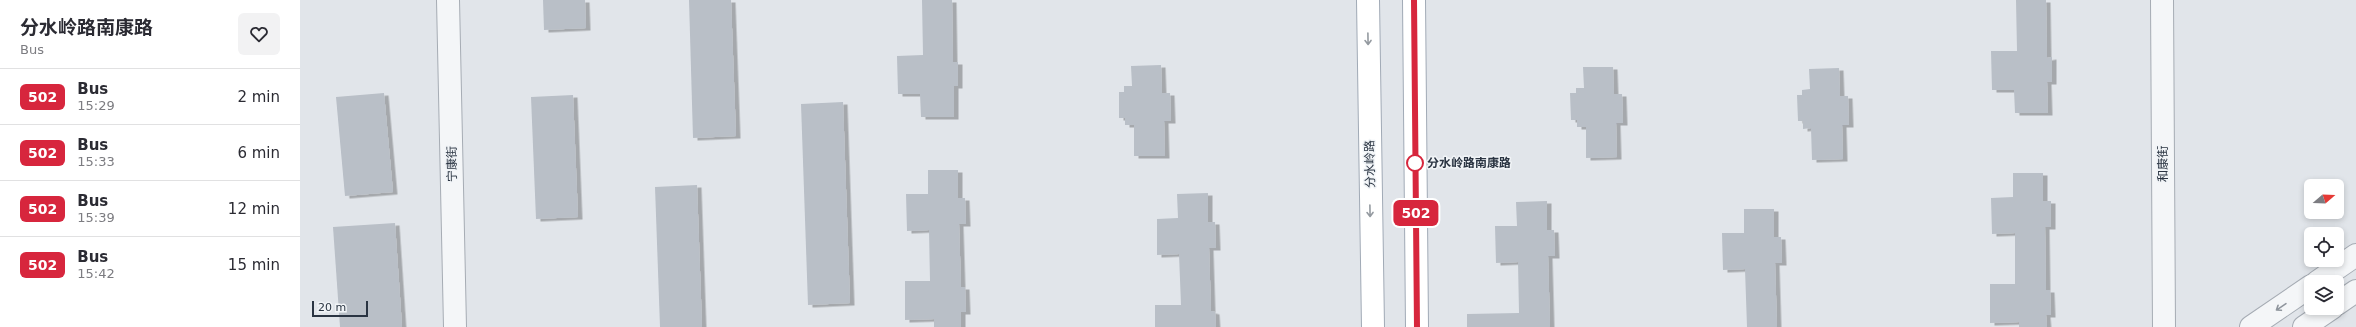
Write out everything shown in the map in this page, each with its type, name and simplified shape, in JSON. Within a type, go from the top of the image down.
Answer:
[{"type":"main road","name":"分水岭路","points":[[1368,0],[1373,327]]},
{"type":"main road","points":[[1414,0],[1417,327]]},
{"type":"street","name":"宁康街","points":[[448,0],[455,327]]},
{"type":"street","name":"和康街","points":[[2162,0],[2164,327]]},
{"type":"street","points":[[2328,275],[2356,256]]},
{"type":"street","points":[[2251,327],[2304,291]]},
{"type":"street","points":[[2344,299],[2356,291]]},
{"type":"street","points":[[2304,327],[2322,315]]},
{"type":"building","points":[[543,0],[585,0],[586,28],[544,30]]},
{"type":"building","points":[[689,0],[731,0],[736,136],[693,138]]},
{"type":"building","points":[[922,0],[952,0],[953,62],[958,62],[958,86],[954,86],[954,117],[921,117],[920,94],[898,94],[897,56],[923,55]]},
{"type":"building","points":[[2016,0],[2046,0],[2047,58],[2052,57],[2052,82],[2047,82],[2048,113],[2015,113],[2014,90],[1992,90],[1991,51],[2017,51]]},
{"type":"building","points":[[1161,65],[1162,93],[1170,93],[1171,121],[1164,121],[1165,156],[1134,156],[1134,125],[1125,125],[1125,118],[1119,118],[1119,92],[1124,92],[1124,86],[1132,86],[1131,66]]},
{"type":"building","points":[[1583,67],[1613,67],[1614,94],[1622,94],[1623,123],[1616,123],[1617,157],[1586,158],[1586,127],[1577,127],[1577,120],[1571,120],[1570,93],[1576,93],[1576,88],[1584,88]]},
{"type":"building","points":[[1839,68],[1840,96],[1848,96],[1849,125],[1842,125],[1843,159],[1812,160],[1811,128],[1803,129],[1803,121],[1798,121],[1797,95],[1802,95],[1802,90],[1810,89],[1809,69]]},
{"type":"building","points":[[384,93],[393,192],[345,196],[336,97]]},
{"type":"building","points":[[573,95],[578,217],[536,219],[531,97]]},
{"type":"building","points":[[843,102],[850,303],[808,305],[801,104]]},
{"type":"building","points":[[928,170],[958,170],[958,198],[965,198],[966,224],[959,224],[961,287],[965,287],[966,312],[961,312],[961,327],[934,327],[934,319],[905,320],[905,281],[930,281],[929,230],[907,231],[906,194],[928,194]]},
{"type":"building","points":[[2013,173],[2043,173],[2043,201],[2051,201],[2051,227],[2045,227],[2046,290],[2050,290],[2051,315],[2046,315],[2047,327],[2019,327],[2019,322],[1990,323],[1990,284],[2015,284],[2015,233],[1992,234],[1991,198],[2013,197]]},
{"type":"building","points":[[697,185],[702,327],[660,327],[655,187]]},
{"type":"building","points":[[1208,193],[1208,222],[1215,222],[1216,248],[1209,248],[1211,311],[1215,312],[1216,327],[1155,327],[1155,305],[1181,305],[1179,254],[1157,255],[1157,219],[1178,218],[1177,194]]},
{"type":"building","points":[[1547,201],[1547,230],[1554,230],[1555,256],[1548,256],[1550,327],[1467,327],[1467,314],[1519,313],[1518,262],[1496,263],[1495,226],[1517,226],[1516,202]]},
{"type":"building","points":[[1744,209],[1774,209],[1774,237],[1781,237],[1782,263],[1775,263],[1777,327],[1747,327],[1745,269],[1723,270],[1722,233],[1744,233]]},
{"type":"building","points":[[395,223],[402,327],[340,327],[333,227]]},
{"type":"bus line","name":"502","points":[[1414,0],[1417,327]]},
{"type":"place","name":"分水岭路南康路","points":[[1415,163]]}]
